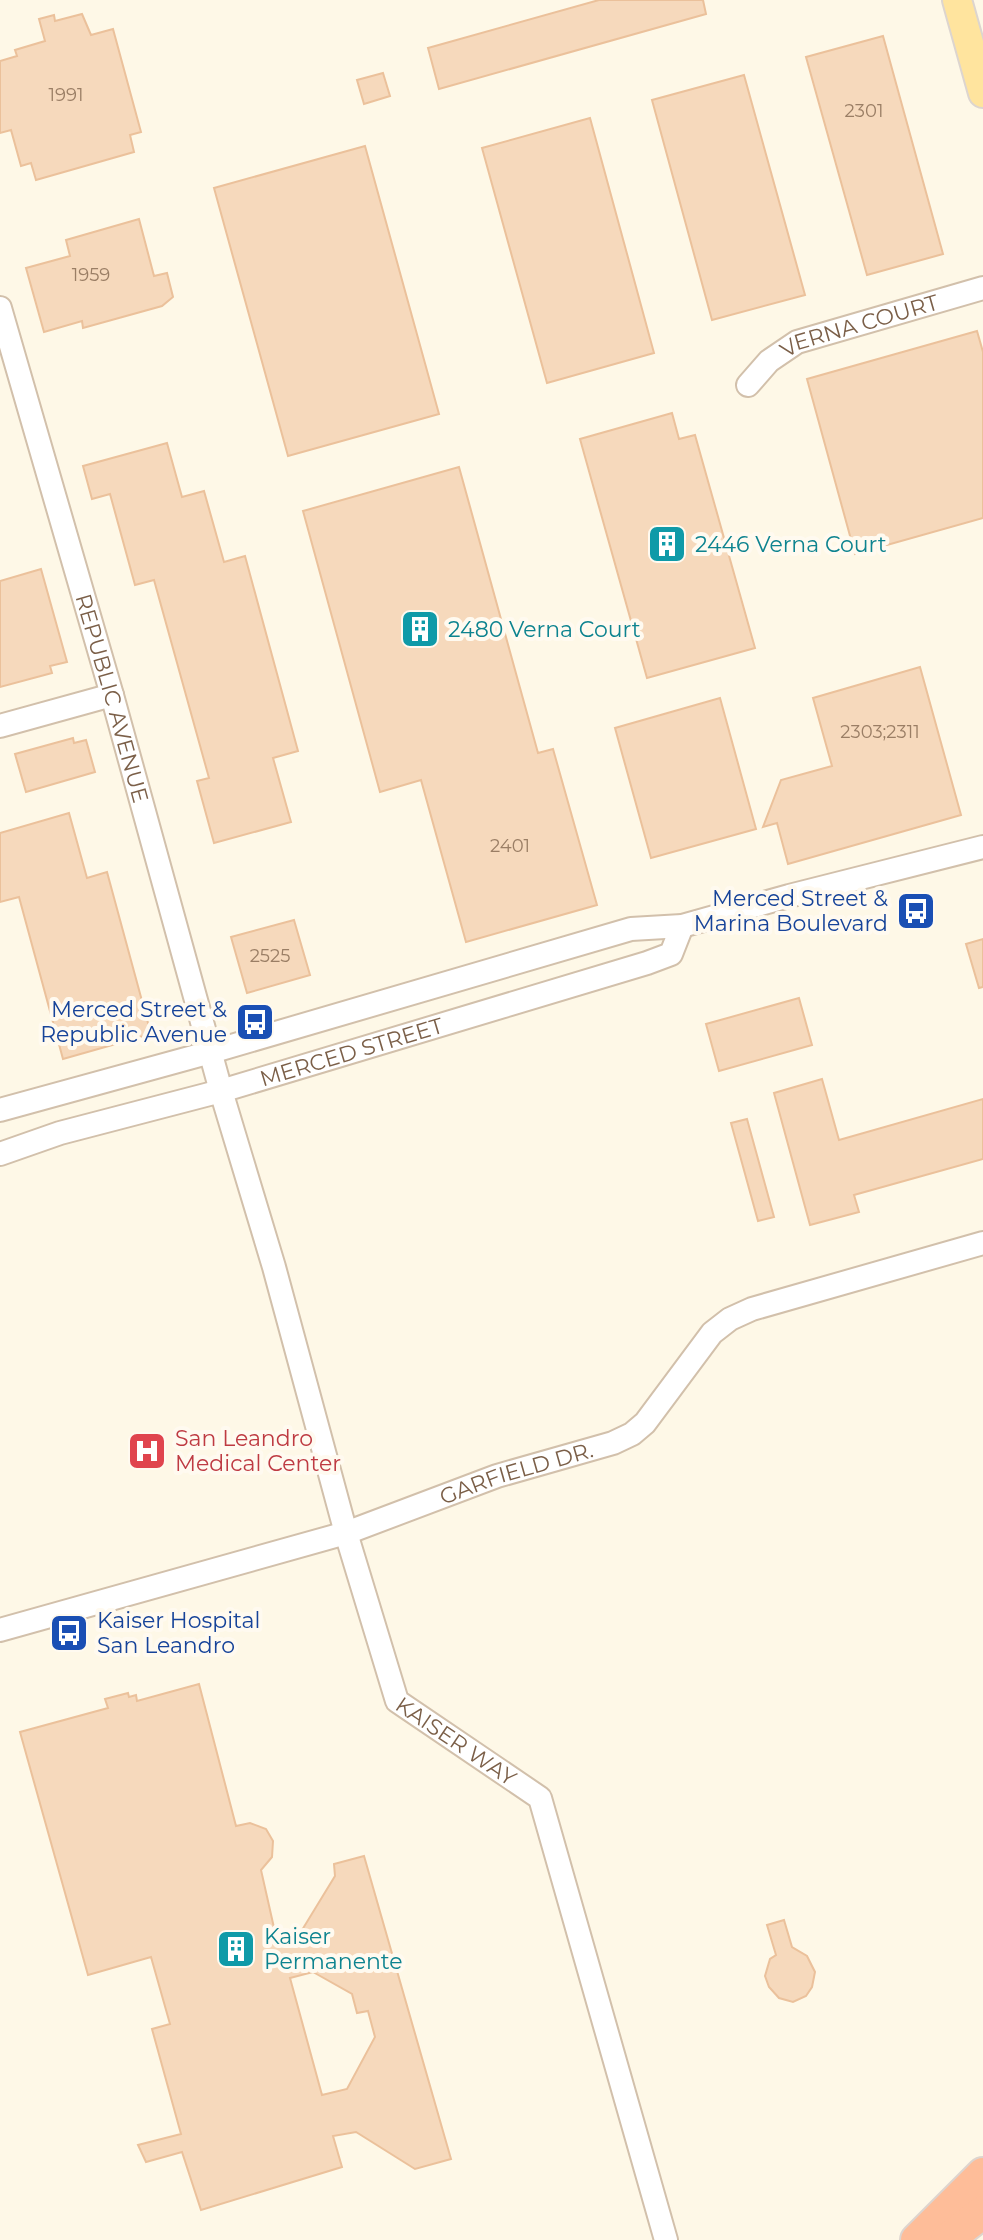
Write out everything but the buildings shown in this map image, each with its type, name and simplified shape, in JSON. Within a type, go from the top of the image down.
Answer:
[{"type":"highway","points":[[917,2240],[983,2174]]},
{"type":"highway","points":[[947,2240],[983,2212]]},
{"type":"main road","points":[[957,0],[983,93]]},
{"type":"street","name":"VERNA COURT","points":[[748,385],[769,361],[797,342],[983,288]]},
{"type":"street","name":"REPUBLIC AVENUE","points":[[0,308],[112,695],[221,1091]]},
{"type":"street","points":[[0,726],[112,695]]},
{"type":"street","name":"MERCED STREET","points":[[0,1110],[211,1052],[631,929],[682,926],[983,847]]},
{"type":"street","name":"MERCED STREET","points":[[0,1154],[60,1133],[221,1091],[647,963],[671,954],[682,926]]},
{"type":"street","name":"KAISER WAY","points":[[221,1091],[274,1267],[346,1533],[397,1701],[540,1798],[666,2240]]},
{"type":"street","name":"GARFIELD DR.","points":[[0,1630],[346,1533],[497,1476],[613,1443],[632,1434],[645,1423],[712,1333],[730,1319],[752,1309],[983,1243]]},
{"type":"place","name":"2446 Verna Court","points":[[667,544]]},
{"type":"place","name":"2480 Verna Court","points":[[420,629]]},
{"type":"place","name":"Merced Street & Marina Boulevard","points":[[916,911]]},
{"type":"place","name":"Merced Street & Republic Avenue","points":[[255,1022]]},
{"type":"place","name":"San Leandro Medical Center","points":[[147,1451]]},
{"type":"place","name":"Kaiser Hospital San Leandro","points":[[69,1633]]},
{"type":"place","name":"Kaiser Permanente","points":[[236,1949]]}]
